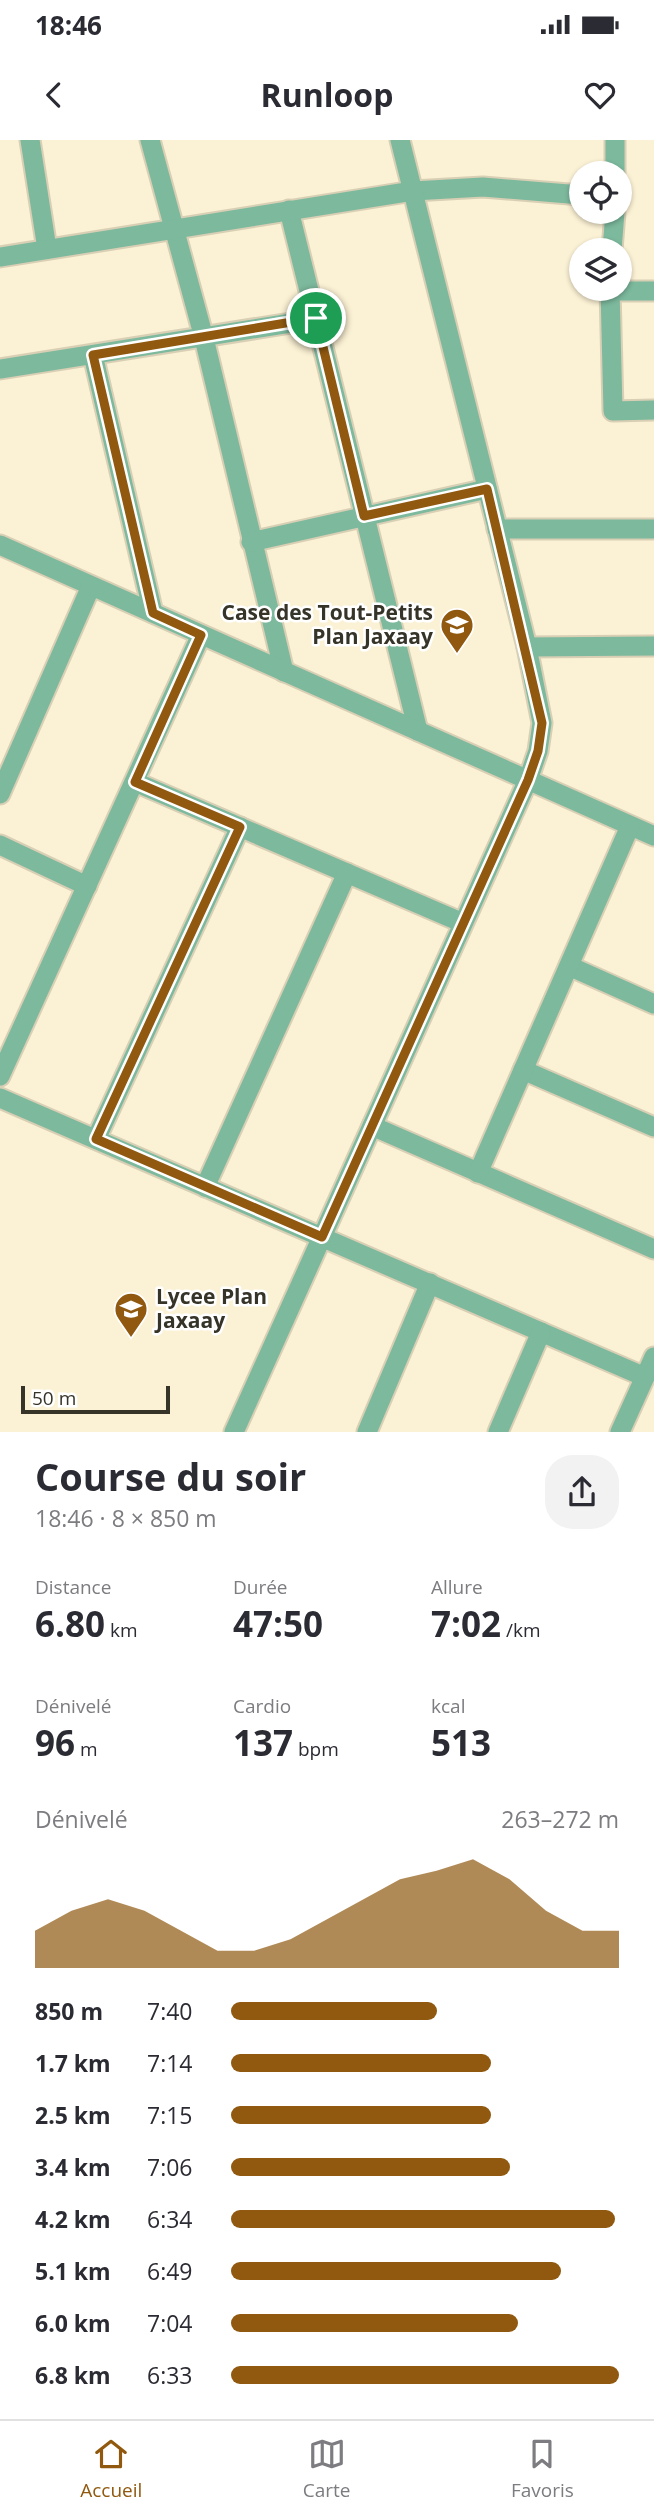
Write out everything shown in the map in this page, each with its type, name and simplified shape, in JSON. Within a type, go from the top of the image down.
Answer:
[{"type":"street","points":[[30,140],[47,249]]},
{"type":"street","points":[[150,140],[204,338],[284,672]]},
{"type":"street","points":[[234,1432],[528,780],[538,751],[542,723],[527,647],[400,140]]},
{"type":"street","points":[[615,140],[615,161]]},
{"type":"street","points":[[0,257],[412,191],[483,187],[569,193]]},
{"type":"street","points":[[289,210],[418,731]]},
{"type":"street","points":[[632,290],[654,291]]},
{"type":"street","points":[[610,301],[613,411],[654,410]]},
{"type":"street","points":[[0,369],[316,318]]},
{"type":"street","points":[[93,355],[153,613]]},
{"type":"street","points":[[251,542],[487,489]]},
{"type":"street","points":[[497,529],[654,529]]},
{"type":"street","points":[[0,545],[654,836]]},
{"type":"street","points":[[0,794],[91,586]]},
{"type":"street","points":[[0,1076],[201,635]]},
{"type":"street","points":[[527,647],[654,646]]},
{"type":"street","points":[[135,782],[463,923]]},
{"type":"street","points":[[478,1172],[630,826]]},
{"type":"street","points":[[96,1139],[240,827]]},
{"type":"street","points":[[0,845],[87,886]]},
{"type":"street","points":[[205,1187],[347,873]]},
{"type":"street","points":[[569,966],[654,1004]]},
{"type":"street","points":[[523,1070],[654,1127]]},
{"type":"street","points":[[0,1098],[645,1377]]},
{"type":"street","points":[[372,1126],[654,1249]]},
{"type":"street","points":[[367,1432],[430,1283]]},
{"type":"street","points":[[498,1432],[541,1332]]},
{"type":"street","points":[[620,1432],[654,1357]]},
{"type":"place","name":"Case des Tout-Petits Plan Jaxaay","points":[[457,655]]},
{"type":"place","name":"Lycee Plan Jaxaay","points":[[131,1339]]},
{"type":"route","points":[[316,318],[364,516],[487,489],[527,647],[542,723],[538,751],[528,780],[322,1237],[96,1139],[240,827],[135,782],[201,635],[153,613],[93,355],[316,318]]}]
